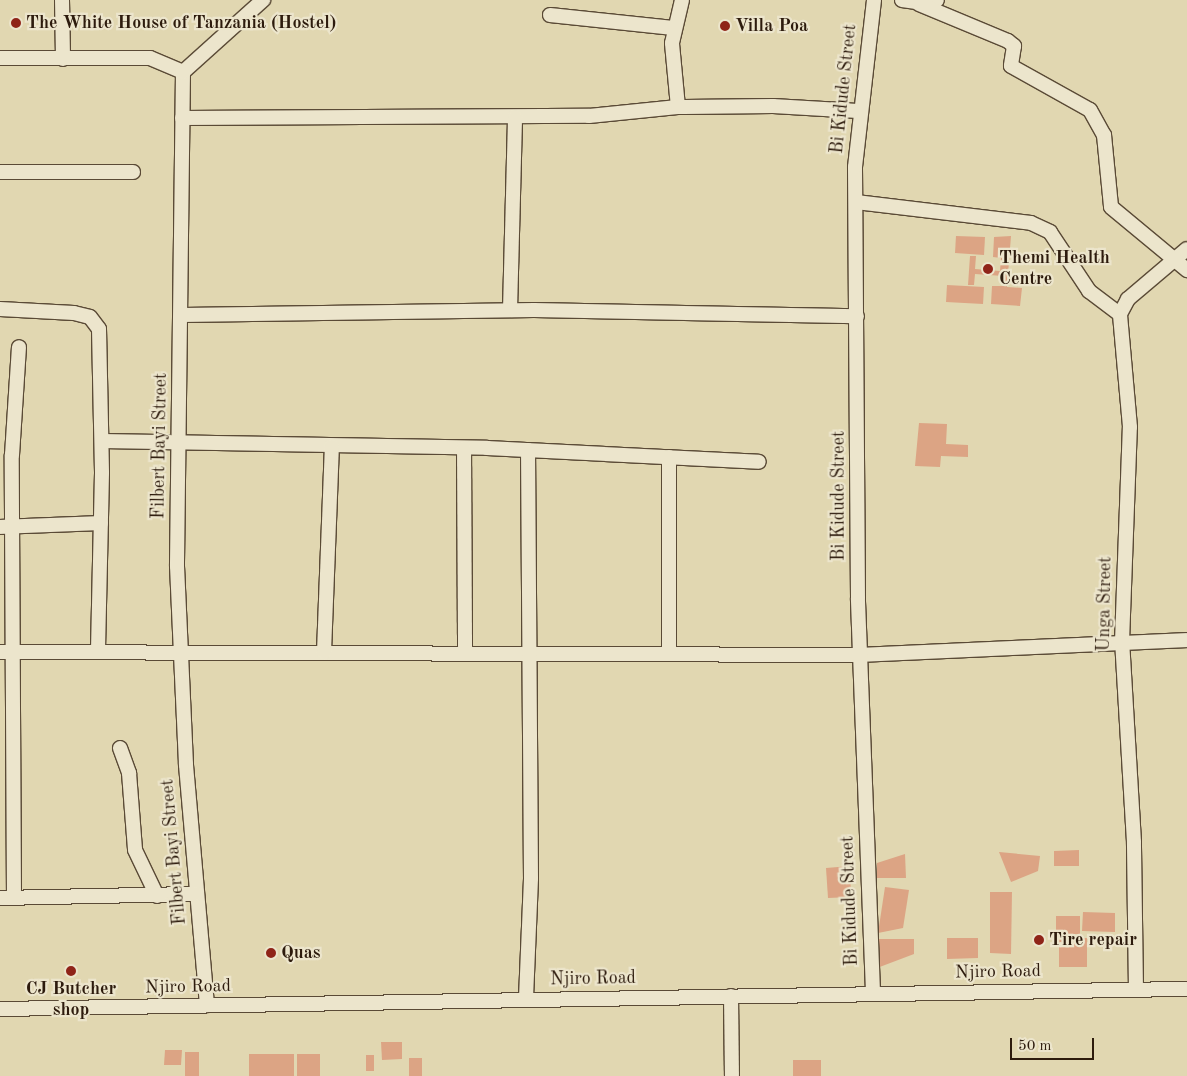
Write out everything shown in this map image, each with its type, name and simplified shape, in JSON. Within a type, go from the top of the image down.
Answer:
[{"type":"street","points":[[62,0],[63,59]]},
{"type":"street","points":[[0,58],[150,58],[183,72],[263,0]]},
{"type":"street","points":[[678,107],[673,82],[673,28],[682,0]]},
{"type":"street","name":"Bi Kidude Street","points":[[873,992],[860,655],[856,202],[858,111],[874,0]]},
{"type":"street","points":[[902,0],[919,4],[1008,41],[1014,46],[1011,66],[1090,110],[1104,134],[1111,208],[1187,270]]},
{"type":"street","points":[[919,4],[938,0]]},
{"type":"street","points":[[550,15],[673,28]]},
{"type":"street","name":"Filbert Bayi Street","points":[[183,72],[182,315],[178,442],[181,654],[195,894],[207,1005]]},
{"type":"street","points":[[182,118],[515,117],[678,107],[858,111]]},
{"type":"street","points":[[510,310],[515,117]]},
{"type":"street","points":[[0,172],[133,172]]},
{"type":"street","points":[[856,202],[1031,223],[1050,232],[1089,292],[1120,314],[1128,299],[1176,260],[1187,248]]},
{"type":"street","points":[[0,309],[74,313],[95,322],[100,338],[102,441],[98,652]]},
{"type":"street","points":[[182,315],[510,310],[857,316]]},
{"type":"street","name":"Unga Street","points":[[1120,314],[1130,427],[1122,642],[1134,842],[1136,990]]},
{"type":"street","points":[[18,347],[12,454],[14,526],[7,652],[7,898],[195,894]]},
{"type":"street","points":[[102,441],[528,450],[759,462]]},
{"type":"street","points":[[324,652],[332,446]]},
{"type":"street","points":[[464,448],[465,652]]},
{"type":"street","points":[[526,998],[530,654],[528,450]]},
{"type":"street","points":[[669,457],[669,654]]},
{"type":"street","points":[[0,527],[101,523]]},
{"type":"street","points":[[7,652],[181,654],[465,652],[530,654],[860,655],[1187,640]]},
{"type":"street","points":[[120,748],[130,773],[135,850],[157,896]]},
{"type":"street","name":"Njiro Road","points":[[0,1009],[873,992],[1187,989]]},
{"type":"street","points":[[731,996],[732,1076]]},
{"type":"building","points":[[956,236],[985,237],[984,255],[955,253]]},
{"type":"building","points":[[1011,236],[1007,287],[1022,288],[1020,306],[991,304],[992,286],[1003,286],[1003,276],[975,274],[974,285],[968,285],[970,256],[976,256],[975,269],[1000,271],[1001,258],[993,257],[994,237]]},
{"type":"building","points":[[947,285],[984,287],[983,304],[946,302]]},
{"type":"building","points":[[919,423],[947,424],[946,444],[968,445],[968,457],[941,456],[940,467],[915,466]]},
{"type":"building","points":[[1079,850],[1079,866],[1054,866],[1054,851]]},
{"type":"building","points":[[999,852],[1040,856],[1038,871],[1011,882]]},
{"type":"building","points":[[905,854],[906,878],[877,878],[877,863]]},
{"type":"building","points":[[850,866],[851,897],[828,898],[826,868]]},
{"type":"building","points":[[885,887],[909,890],[903,928],[878,933]]},
{"type":"building","points":[[990,892],[1012,892],[1011,954],[990,953]]},
{"type":"building","points":[[1083,912],[1115,913],[1115,932],[1082,931]]},
{"type":"building","points":[[1056,916],[1080,916],[1080,934],[1056,934]]},
{"type":"building","points":[[947,938],[978,938],[978,958],[947,959]]},
{"type":"building","points":[[1059,938],[1087,938],[1087,967],[1059,967]]},
{"type":"building","points":[[877,939],[914,939],[914,954],[877,968]]},
{"type":"building","points":[[381,1042],[402,1042],[402,1059],[382,1060]]},
{"type":"building","points":[[165,1050],[182,1050],[181,1065],[164,1065]]},
{"type":"building","points":[[185,1052],[199,1052],[199,1076],[185,1076]]},
{"type":"building","points":[[249,1054],[294,1054],[294,1076],[249,1076]]},
{"type":"building","points":[[297,1054],[320,1054],[320,1076],[297,1076]]},
{"type":"building","points":[[366,1055],[374,1055],[374,1071],[366,1071]]},
{"type":"building","points":[[409,1058],[422,1058],[422,1076],[409,1076]]},
{"type":"building","points":[[793,1060],[821,1060],[821,1076],[793,1076]]},
{"type":"place","name":"The White House of Tanzania (Hostel)","points":[[16,23]]},
{"type":"place","name":"Villa Poa","points":[[725,26]]},
{"type":"place","name":"Themi Health Centre","points":[[988,269]]},
{"type":"place","name":"Tire repair","points":[[1039,940]]},
{"type":"place","name":"Quas","points":[[271,953]]},
{"type":"place","name":"CJ Butcher shop","points":[[71,971]]}]
